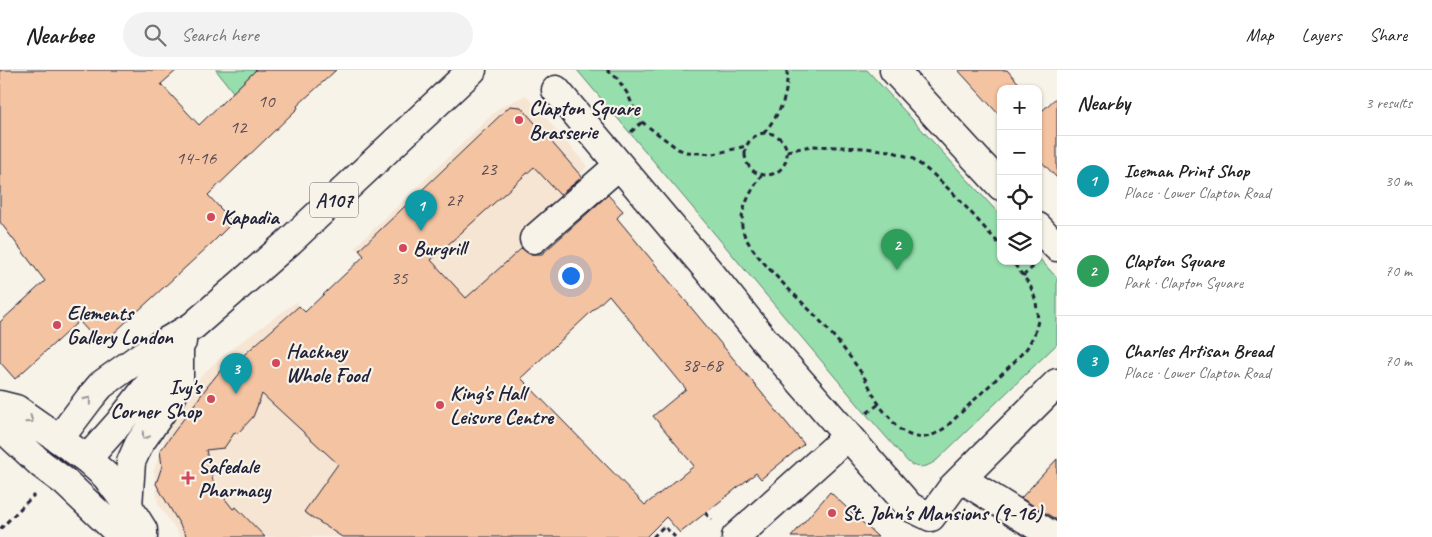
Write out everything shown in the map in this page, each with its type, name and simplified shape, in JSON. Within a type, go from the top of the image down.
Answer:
[{"type":"main road","name":"A107","points":[[65,482],[119,423],[186,335],[283,248],[472,70]]},
{"type":"main road","points":[[894,70],[997,182]]},
{"type":"main road","points":[[556,90],[712,275],[764,340],[910,507],[931,517],[952,488],[1057,383]]},
{"type":"main road","points":[[534,239],[618,165]]},
{"type":"main road","points":[[1042,231],[1057,247]]},
{"type":"main road","name":"A107","points":[[41,464],[101,385],[142,355],[186,335]]},
{"type":"main road","points":[[126,502],[131,462],[139,444],[170,400],[179,382],[186,335]]},
{"type":"main road","points":[[0,404],[16,409],[87,459],[106,476],[126,502],[143,530],[143,537]]},
{"type":"main road","points":[[0,426],[41,464],[65,482],[123,537]]},
{"type":"main road","points":[[736,537],[848,436]]},
{"type":"main road","points":[[962,479],[1054,537]]},
{"type":"path","points":[[607,70],[617,78],[642,122],[678,149],[686,152],[714,154],[746,146]]},
{"type":"path","points":[[764,133],[783,104],[786,92],[787,70]]},
{"type":"path","points":[[764,133],[771,133],[782,139],[787,151],[786,158],[780,169],[769,175],[762,174],[753,171],[747,164],[746,146],[753,137],[764,133]]},
{"type":"path","points":[[787,151],[810,146],[865,148],[912,158],[934,175],[956,196],[997,242]]},
{"type":"path","points":[[762,174],[752,189],[744,207],[742,228],[749,243],[759,258],[822,323],[864,378],[879,404],[900,430],[912,436],[923,438],[935,435],[946,427],[1027,348],[1034,335],[1038,321],[1036,301],[1030,285],[1015,265]]},
{"type":"path","points":[[0,529],[36,493]]},
{"type":"path","points":[[653,537],[664,526],[675,537]]},
{"type":"shaded area","points":[[526,95],[587,166],[529,241],[432,329],[355,247],[499,108]]},
{"type":"shaded area","points":[[296,302],[346,357],[338,464],[304,512],[342,537],[181,537],[158,504],[154,470],[172,418],[194,384],[207,370],[222,356]]},
{"type":"green space","points":[[216,70],[256,70],[233,92]]},
{"type":"green space","points":[[577,70],[867,70],[997,212],[997,265],[1042,265],[1042,261],[1057,278],[1057,344],[937,460],[922,467],[911,464],[866,414]]},
{"type":"building","points":[[0,70],[177,70],[161,84],[199,125],[256,70],[336,70],[208,195],[233,222],[212,243],[101,345],[79,321],[15,379],[0,362],[0,322],[45,281],[0,222]]},
{"type":"building","points":[[958,70],[1007,70],[1020,85],[997,85],[997,113]]},
{"type":"building","points":[[1057,97],[1057,178],[1042,162],[1043,110]]},
{"type":"building","points":[[510,106],[521,107],[582,177],[560,195],[534,167],[431,260],[466,298],[522,248],[529,254],[542,254],[608,195],[623,211],[617,218],[804,444],[761,479],[756,473],[680,533],[666,517],[646,537],[342,537],[304,512],[338,464],[262,394],[253,417],[238,433],[235,432],[224,448],[206,450],[214,485],[233,509],[236,507],[265,537],[187,537],[156,484],[162,466],[160,451],[224,366],[228,369],[299,306],[305,312],[364,256],[359,250]],"holes":[[[609,295],[686,389],[653,416],[694,466],[645,505],[521,378]]]},
{"type":"building","points":[[1057,459],[1057,520],[1021,498]]},
{"type":"building","name":"St. John's Mansions (9-16)","points":[[830,492],[878,537],[791,537]]},
{"type":"place","name":"Clapton Square Brasserie","points":[[519,120]]},
{"type":"place","name":"Kapadia","points":[[211,217]]},
{"type":"place","name":"Iceman Print Shop","points":[[421,231]]},
{"type":"place","name":"Burgrill","points":[[403,248]]},
{"type":"place","name":"Clapton Square","points":[[897,270]]},
{"type":"place","name":"Elements Gallery London","points":[[57,325]]},
{"type":"place","name":"Hackney Whole Food","points":[[276,363]]},
{"type":"place","name":"Charles Artisan Bread","points":[[236,394]]},
{"type":"place","name":"Ivy's Corner Shop","points":[[211,399]]},
{"type":"place","name":"King's Hall Leisure Centre","points":[[440,405]]},
{"type":"place","name":"Safedale Pharmacy","points":[[188,478]]},
{"type":"place","name":"St. John's Mansions (9-16)","points":[[832,513]]}]
